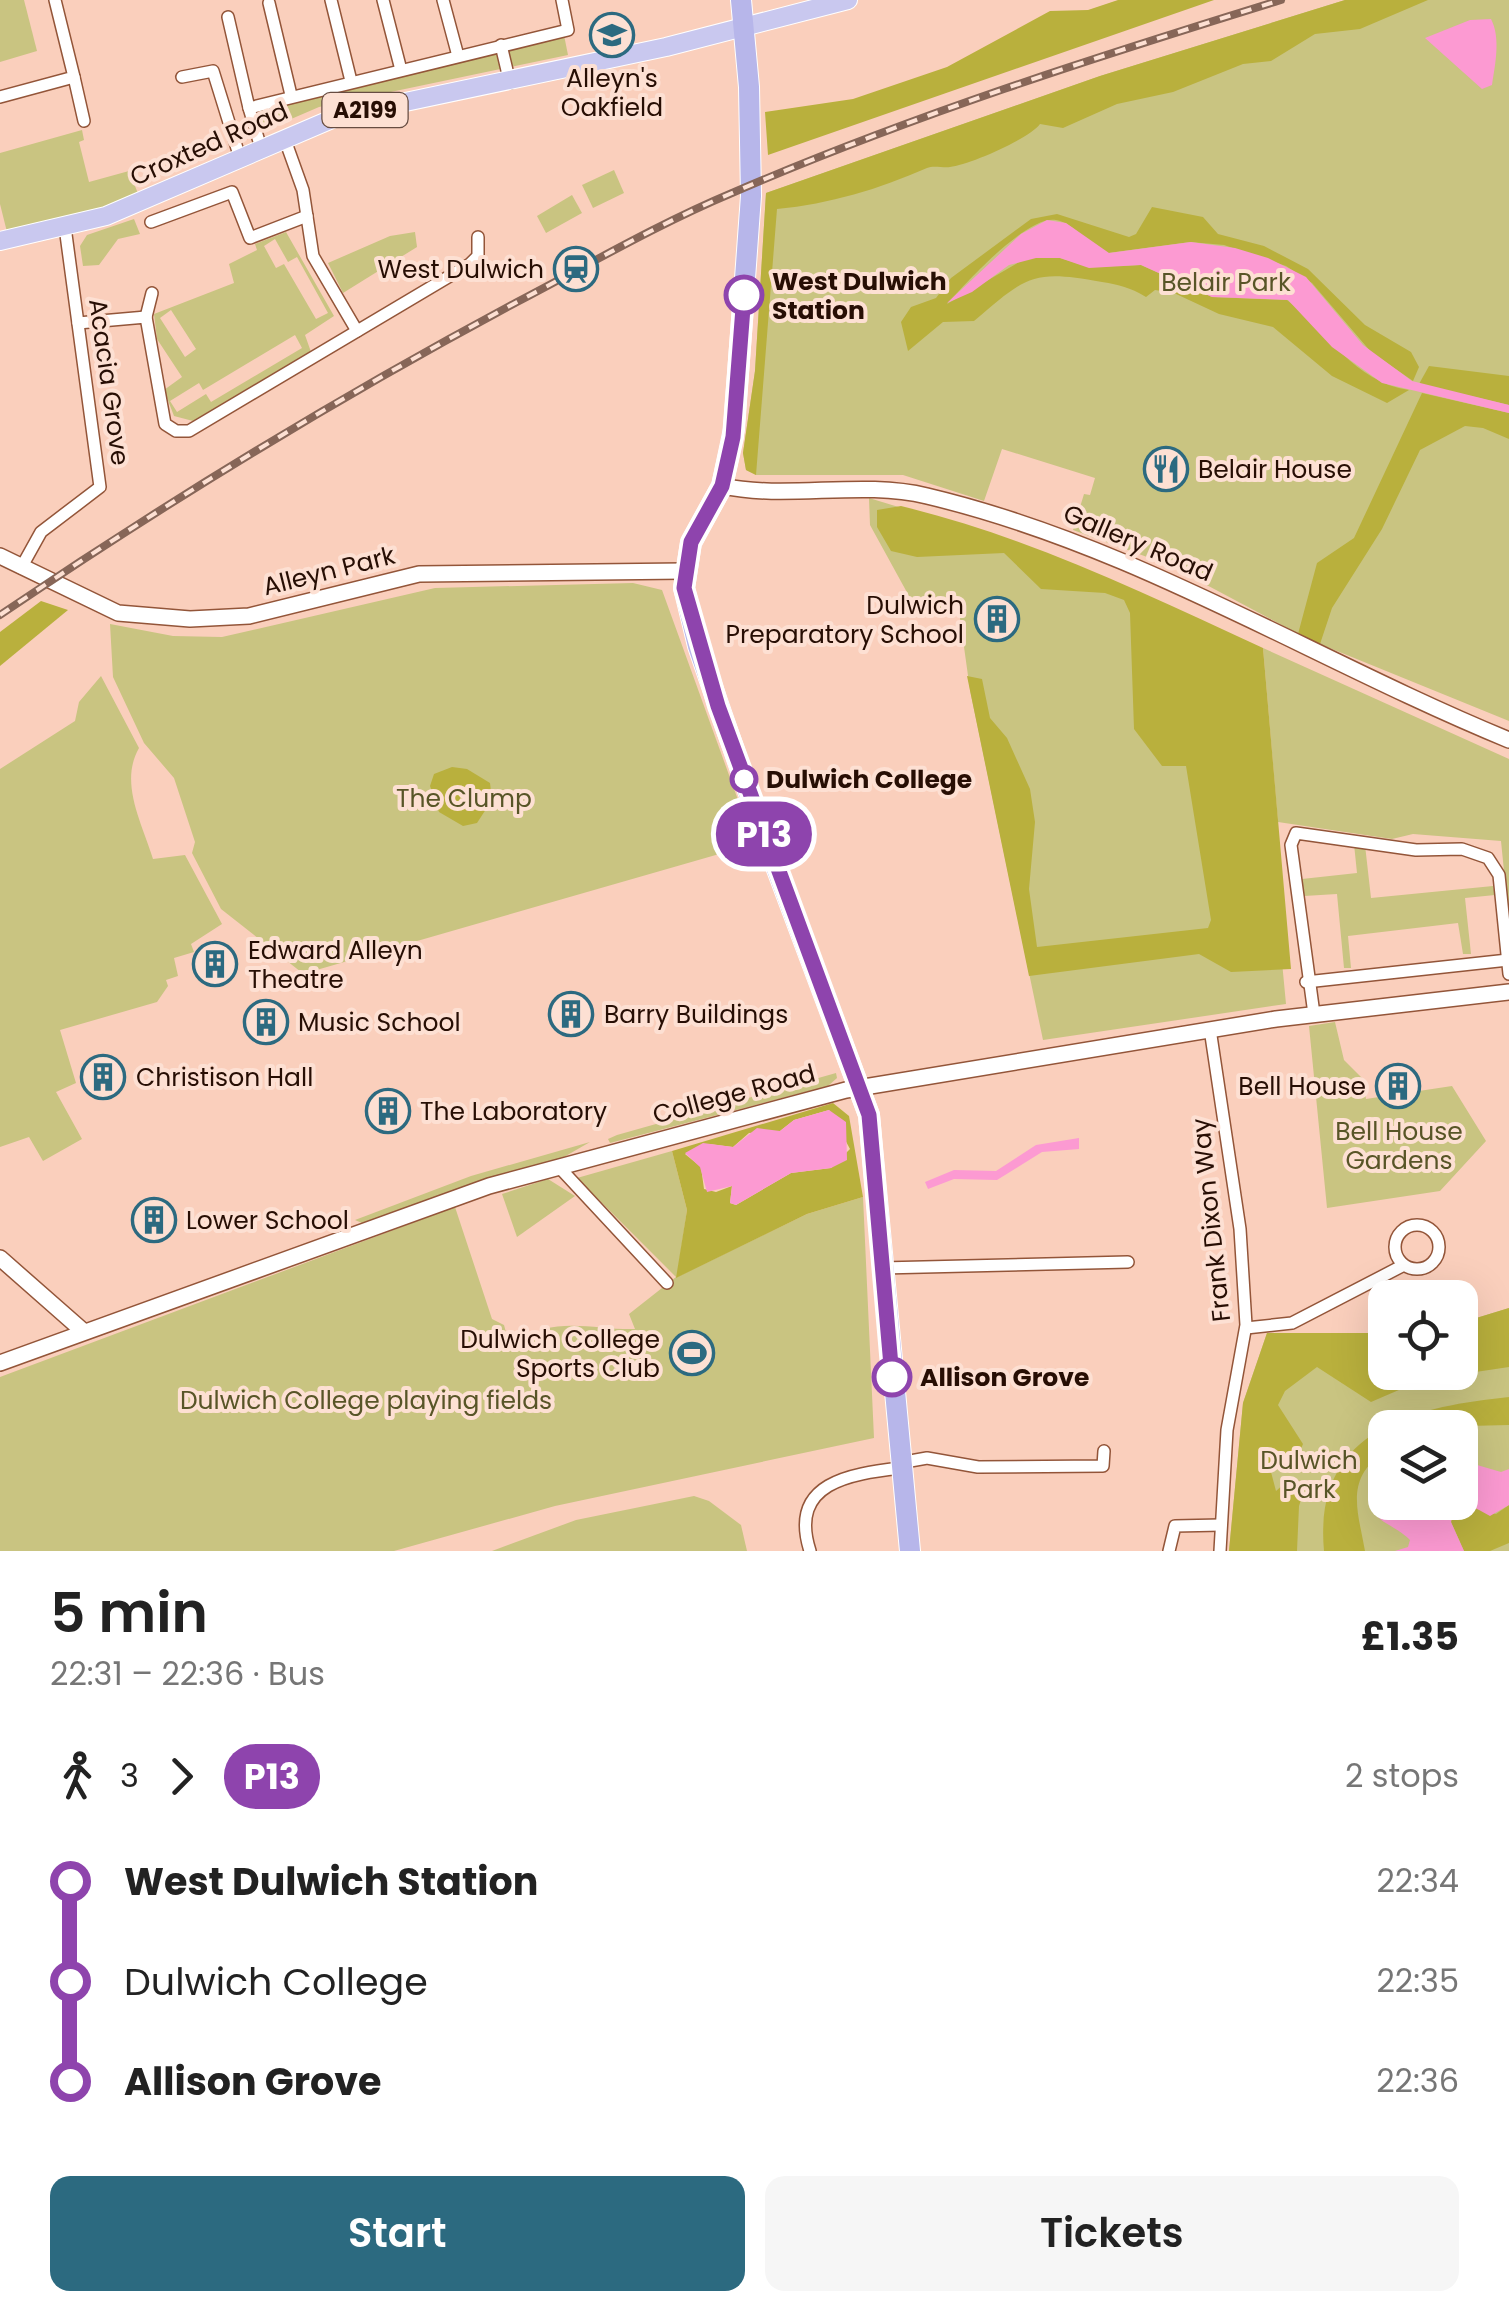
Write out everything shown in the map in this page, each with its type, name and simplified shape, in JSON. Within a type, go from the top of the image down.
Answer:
[{"type":"highway","points":[[741,0],[750,213],[733,437],[722,486],[691,542],[684,571],[690,620],[708,677],[860,1087],[876,1156],[899,1466],[910,1551]]},
{"type":"main road","name":"Croxted Road","points":[[0,242],[106,216],[284,137],[360,111],[510,83],[848,0]]},
{"type":"street","points":[[55,0],[84,120]]},
{"type":"street","points":[[331,0],[350,81]]},
{"type":"street","points":[[383,0],[401,70]]},
{"type":"street","points":[[443,0],[458,56]]},
{"type":"street","points":[[249,108],[568,30],[562,0]]},
{"type":"street","points":[[268,4],[291,95]]},
{"type":"street","points":[[228,17],[261,148]]},
{"type":"street","points":[[502,46],[510,83]]},
{"type":"street","points":[[182,77],[213,71],[240,158]]},
{"type":"street","points":[[0,98],[74,78]]},
{"type":"street","points":[[284,137],[307,216],[313,256],[356,330]]},
{"type":"street","points":[[150,222],[232,192],[250,238],[307,216]]},
{"type":"street","name":"Acacia Grove","points":[[21,568],[40,532],[100,487],[65,228]]},
{"type":"street","points":[[152,292],[146,317],[165,424],[176,431],[189,431],[470,264],[478,256],[478,238]]},
{"type":"street","points":[[78,323],[146,317]]},
{"type":"street","name":"Gallery Road","points":[[722,486],[904,491],[1036,528],[1146,568],[1280,637],[1509,740]]},
{"type":"street","name":"Alleyn Park","points":[[0,556],[118,613],[190,619],[249,616],[419,574],[684,571]]},
{"type":"street","points":[[1314,1014],[1306,982],[1290,841],[1300,833],[1416,850],[1462,848],[1488,858],[1500,880],[1509,974]]},
{"type":"street","points":[[1306,982],[1508,960]]},
{"type":"street","name":"College Road","points":[[0,1363],[444,1202],[559,1166],[860,1087],[1210,1029],[1509,992]]},
{"type":"street","name":"Frank Dixon Way","points":[[1210,1029],[1240,1229],[1246,1328],[1226,1430],[1220,1551]]},
{"type":"street","points":[[559,1166],[667,1283]]},
{"type":"street","points":[[0,1258],[83,1331]]},
{"type":"street","points":[[882,1268],[1128,1262]]},
{"type":"street","points":[[1246,1328],[1292,1323],[1402,1266]]},
{"type":"street","points":[[810,1551],[806,1520],[826,1486],[864,1470],[927,1458],[978,1467],[1103,1466],[1104,1451]]},
{"type":"street","points":[[1170,1551],[1176,1526],[1221,1525]]},
{"type":"green space","points":[[0,0],[24,0],[37,51],[0,62]]},
{"type":"green space","points":[[1118,0],[1214,0],[768,155],[765,112],[853,99],[947,67],[1050,11],[1088,10]]},
{"type":"green space","name":"Belair Park","points":[[1345,0],[1509,0],[1509,721],[1310,640],[1169,565],[1073,530],[1084,494],[1090,495],[1095,478],[1002,449],[984,501],[903,475],[756,475],[746,470],[743,453],[755,371],[766,193],[1100,76]]},
{"type":"green space","points":[[1345,0],[1428,0],[1360,29],[1315,34],[1271,61],[1243,64],[1173,92],[1117,104],[1063,128],[1040,124],[1012,144],[971,162],[929,167],[872,189],[777,209],[756,475],[746,470],[743,453],[755,371],[766,193],[1100,76]]},
{"type":"green space","points":[[564,35],[568,55],[319,107],[261,132],[257,112],[292,100]]},
{"type":"green space","points":[[82,130],[84,140],[79,142],[89,182],[129,171],[139,196],[9,240],[0,204],[0,153]]},
{"type":"green space","points":[[614,170],[624,193],[593,208],[582,185]]},
{"type":"green space","points":[[572,195],[582,213],[546,233],[537,216]]},
{"type":"green space","points":[[1152,207],[1203,217],[1218,234],[1264,246],[1308,269],[1365,325],[1411,352],[1419,367],[1413,381],[1371,352],[1312,283],[1286,266],[1224,245],[1190,242],[1108,253],[1063,222],[1044,221],[997,253],[947,304],[1026,258],[1060,258],[1089,267],[1141,265],[1212,297],[1287,300],[1357,366],[1372,377],[1409,390],[1387,403],[1332,376],[1273,327],[1219,314],[1174,293],[1155,290],[1146,297],[1119,285],[1060,276],[1019,285],[974,321],[943,322],[908,351],[901,322],[911,307],[936,298],[951,278],[1031,219],[1057,214],[1129,237],[1136,234]]},
{"type":"green space","points":[[134,219],[140,234],[118,239],[99,265],[83,266],[80,246],[87,235]]},
{"type":"green space","points":[[286,232],[334,316],[305,335],[311,352],[193,421],[174,416],[164,390],[182,377],[157,339],[154,314],[234,283],[229,264],[257,250],[255,244]],"holes":[[[275,239],[288,262],[297,257],[328,313],[316,319],[284,264],[276,268],[264,246]],[[171,310],[196,349],[185,357],[160,318]],[[295,335],[302,348],[211,402],[206,394],[177,412],[170,401],[199,383],[203,390]]]},
{"type":"green space","points":[[415,232],[417,247],[343,293],[328,263],[390,236]]},
{"type":"green space","points":[[1429,366],[1509,376],[1509,405],[1419,384]]},
{"type":"green space","points":[[1422,393],[1509,413],[1509,439],[1483,428],[1465,426],[1420,450],[1382,529],[1332,608],[1320,644],[1298,634],[1317,563],[1354,538]]},
{"type":"green space","points":[[869,498],[1030,547],[1252,646],[1286,1004],[1043,1040],[970,690],[959,611],[915,607],[870,525]]},
{"type":"green space","points":[[901,506],[1040,550],[1263,648],[1291,969],[1231,972],[1199,954],[1029,976],[967,676],[982,679],[990,718],[1007,738],[1030,789],[1035,822],[1029,889],[1037,947],[1208,928],[1211,920],[1186,766],[1162,766],[1134,729],[1130,613],[1124,600],[1105,593],[1041,589],[1004,553],[917,557],[891,551],[877,527],[877,510]]},
{"type":"green space","points":[[633,583],[662,590],[754,844],[313,971],[301,972],[221,909],[192,853],[195,842],[174,778],[144,743],[113,677],[110,624],[173,636],[222,637],[435,588]]},
{"type":"green space","points":[[41,601],[68,610],[0,666],[0,632]]},
{"type":"green space","points":[[1263,648],[1509,759],[1509,921],[1501,841],[1413,834],[1392,839],[1278,822]]},
{"type":"green space","points":[[101,676],[139,748],[133,761],[132,789],[153,859],[185,855],[222,924],[191,944],[194,952],[174,958],[178,976],[166,980],[168,986],[157,1002],[60,1030],[76,1083],[56,1092],[82,1139],[43,1161],[29,1137],[0,1147],[0,769],[75,721],[79,702]]},
{"type":"green space","name":"The Clump","points":[[452,767],[467,769],[490,783],[492,800],[477,823],[463,826],[439,812],[430,786],[434,774]]},
{"type":"green space","points":[[1354,844],[1365,845],[1371,898],[1493,886],[1495,895],[1465,898],[1471,954],[1463,954],[1458,923],[1348,936],[1351,968],[1344,968],[1337,894],[1304,896],[1302,879],[1357,873]]},
{"type":"green space","name":"Bell House Gardens","points":[[1335,1022],[1344,1060],[1363,1079],[1366,1099],[1452,1086],[1486,1141],[1440,1191],[1327,1208],[1309,1026]]},
{"type":"green space","points":[[836,1073],[837,1078],[828,1086],[610,1143],[608,1139],[617,1135]]},
{"type":"green space","points":[[833,1103],[849,1116],[863,1197],[807,1214],[676,1278],[687,1210],[672,1151]],"holes":[[[829,1110],[850,1149],[831,1168],[791,1173],[736,1205],[730,1203],[732,1186],[716,1192],[704,1189],[701,1167],[685,1154],[709,1144],[733,1147],[749,1133],[780,1131],[794,1120]]]},
{"type":"green space","points":[[590,1142],[564,1157],[362,1223],[355,1220],[471,1176]]},
{"type":"green space","name":"Dulwich College playing fields","points":[[672,1151],[687,1210],[677,1277],[807,1214],[863,1197],[874,1438],[555,1506],[394,1551],[0,1551],[0,1377],[455,1207],[492,1319],[504,1325],[511,1351],[539,1331],[555,1327],[635,1329],[629,1314],[676,1277],[577,1178]]},
{"type":"green space","points":[[548,1179],[575,1196],[517,1237],[502,1194]]},
{"type":"green space","name":"Dulwich Park","points":[[1509,1308],[1509,1551],[1229,1551],[1243,1403],[1267,1333],[1368,1334],[1368,1390],[1478,1390],[1478,1317]]},
{"type":"green space","points":[[1509,1308],[1509,1367],[1478,1372],[1478,1317]]},
{"type":"green space","points":[[1267,1333],[1368,1333],[1368,1390],[1399,1390],[1371,1402],[1317,1367],[1285,1391],[1278,1405],[1303,1444],[1297,1458],[1277,1455],[1271,1472],[1276,1491],[1285,1483],[1307,1481],[1299,1506],[1297,1551],[1229,1551],[1243,1403]]},
{"type":"green space","points":[[1509,1397],[1509,1425],[1478,1426],[1478,1410],[1431,1410]]},
{"type":"green space","points":[[1368,1439],[1368,1468],[1357,1496],[1365,1551],[1324,1551],[1325,1510],[1335,1477],[1352,1452]]},
{"type":"green space","points":[[694,1496],[709,1501],[741,1525],[747,1551],[492,1551],[576,1520]]},
{"type":"green space","points":[[1509,1505],[1509,1543],[1490,1551],[1464,1551],[1451,1522],[1478,1520],[1478,1509],[1496,1514]]},
{"type":"shaded area","points":[[1491,19],[1497,43],[1496,60],[1492,85],[1482,89],[1425,38],[1470,20]]},
{"type":"shaded area","points":[[1047,220],[1066,223],[1109,253],[1191,242],[1235,248],[1268,258],[1306,277],[1363,345],[1412,381],[1509,405],[1509,413],[1382,383],[1332,347],[1288,300],[1212,297],[1141,265],[1089,268],[1060,258],[1036,258],[1009,265],[972,292],[947,303],[1021,234]]},
{"type":"shaded area","points":[[829,1110],[846,1122],[847,1160],[831,1168],[791,1173],[736,1205],[730,1203],[732,1186],[707,1192],[700,1167],[685,1153],[703,1143],[733,1147],[757,1128],[780,1131],[794,1120]]},
{"type":"shaded area","points":[[1079,1138],[1079,1149],[1042,1152],[997,1180],[954,1179],[928,1189],[925,1182],[954,1170],[996,1171],[1036,1145]]},
{"type":"shaded area","points":[[1478,1465],[1501,1472],[1509,1469],[1509,1505],[1490,1516],[1478,1509]]},
{"type":"shaded area","points":[[1382,1520],[1451,1520],[1464,1551],[1395,1551],[1408,1547],[1410,1540]]},
{"type":"railway","points":[[0,615],[190,491],[319,413],[677,218],[799,165],[935,113],[1281,0]]},
{"type":"bus line","name":"P13","points":[[744,295],[733,437],[722,486],[691,542],[684,588],[690,620],[718,706],[869,1115],[876,1156],[892,1377]]},
{"type":"place","name":"Alleyn's Oakfield","points":[[612,35]]},
{"type":"place","name":"West Dulwich","points":[[576,269]]},
{"type":"place","name":"West Dulwich Station","points":[[744,295]]},
{"type":"place","name":"Belair House","points":[[1166,469]]},
{"type":"place","name":"Dulwich Preparatory School","points":[[997,619]]},
{"type":"place","name":"Dulwich College","points":[[744,779]]},
{"type":"place","name":"Edward Alleyn Theatre","points":[[215,964]]},
{"type":"place","name":"Barry Buildings","points":[[571,1014]]},
{"type":"place","name":"Music School","points":[[266,1022]]},
{"type":"place","name":"Christison Hall","points":[[103,1077]]},
{"type":"place","name":"Bell House","points":[[1398,1086]]},
{"type":"place","name":"The Laboratory","points":[[388,1111]]},
{"type":"place","name":"Lower School","points":[[154,1220]]},
{"type":"place","name":"Dulwich College Sports Club","points":[[692,1353]]},
{"type":"place","name":"Allison Grove","points":[[892,1377]]}]
